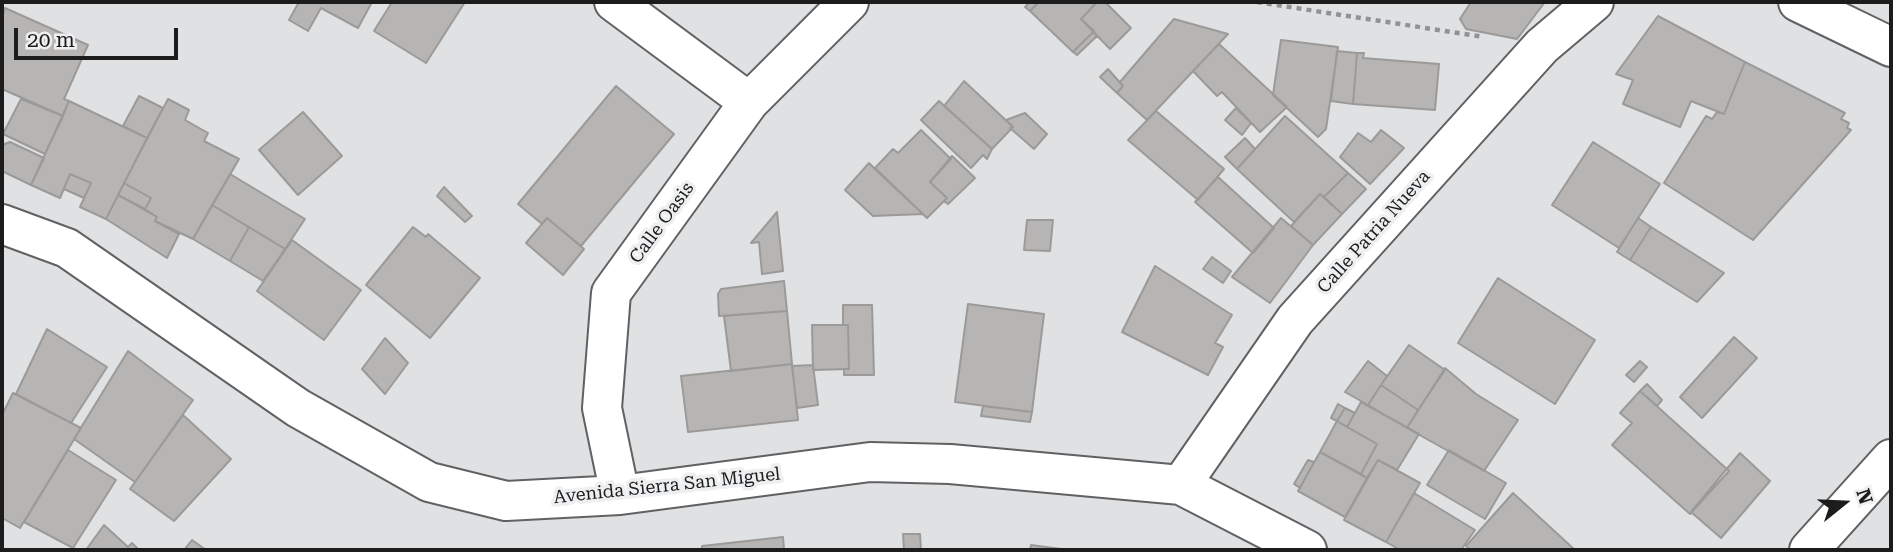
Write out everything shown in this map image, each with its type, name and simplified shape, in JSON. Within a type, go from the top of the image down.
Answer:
[{"type":"street","points":[[614,2],[750,102]]},
{"type":"street","name":"Calle Oasis","points":[[620,495],[602,408],[611,293],[750,102],[849,2]]},
{"type":"street","name":"Calle Patria Nueva","points":[[1181,485],[1295,320],[1542,46],[1594,2]]},
{"type":"street","points":[[1798,2],[1891,47]]},
{"type":"street","name":"Avenida Sierra San Miguel","points":[[2,224],[67,248],[298,408],[429,482],[506,501],[620,495],[870,462],[950,464],[1181,485],[1307,550]]},
{"type":"street","points":[[1809,550],[1891,459]]},
{"type":"path","points":[[1257,2],[1542,46]]},
{"type":"building","points":[[299,2],[372,2],[358,28],[321,8],[308,31],[289,20]]},
{"type":"building","points":[[392,2],[465,2],[426,63],[374,31]]},
{"type":"building","points":[[1030,2],[1039,2],[1030,11],[1025,7]]},
{"type":"building","points":[[1039,2],[1097,2],[1081,19],[1094,31],[1073,52],[1030,11]]},
{"type":"building","points":[[1097,2],[1105,2],[1131,28],[1110,49],[1081,19]]},
{"type":"building","points":[[1471,2],[1545,2],[1517,39],[1466,29],[1460,19]]},
{"type":"building","points":[[5,8],[88,45],[64,99],[69,101],[63,116],[2,89],[2,17]]},
{"type":"building","points":[[1658,16],[1745,62],[1724,114],[1691,101],[1680,127],[1623,104],[1633,80],[1616,74]]},
{"type":"building","points":[[1174,19],[1228,34],[1147,120],[1117,93],[1123,86],[1120,82]]},
{"type":"building","points":[[1093,32],[1097,36],[1077,55],[1073,52]]},
{"type":"building","points":[[1281,40],[1338,47],[1326,129],[1318,137],[1273,95]]},
{"type":"building","points":[[1219,44],[1287,107],[1260,132],[1222,92],[1217,96],[1193,71]]},
{"type":"building","points":[[1337,51],[1357,53],[1353,104],[1331,101]]},
{"type":"building","points":[[1357,53],[1364,53],[1363,58],[1439,64],[1435,110],[1353,104]]},
{"type":"building","points":[[1745,62],[1845,113],[1841,119],[1849,123],[1847,128],[1851,130],[1753,240],[1664,183],[1706,116],[1712,119],[1717,112],[1724,114]]},
{"type":"building","points":[[1108,69],[1123,86],[1117,93],[1100,77]]},
{"type":"building","points":[[964,81],[1013,127],[992,149],[944,106]]},
{"type":"building","points":[[616,86],[674,134],[581,246],[547,218],[542,224],[518,204]]},
{"type":"building","points":[[139,96],[163,108],[147,138],[123,126]]},
{"type":"building","points":[[21,99],[63,116],[45,154],[3,134]]},
{"type":"building","points":[[168,99],[189,110],[185,120],[208,133],[204,141],[239,159],[193,239],[155,221],[157,217],[145,209],[151,198],[124,183]]},
{"type":"building","points":[[69,101],[147,138],[106,219],[80,207],[91,183],[70,174],[60,198],[31,185]]},
{"type":"building","points":[[939,101],[992,149],[987,159],[983,155],[971,168],[921,120]]},
{"type":"building","points":[[1236,108],[1251,123],[1242,135],[1225,120]]},
{"type":"building","points":[[1156,111],[1224,169],[1198,200],[1128,140]]},
{"type":"building","points":[[303,112],[342,156],[298,195],[259,150]]},
{"type":"building","points":[[1025,113],[1047,134],[1034,149],[1010,128],[1013,127],[1006,120]]},
{"type":"building","points":[[1285,116],[1348,173],[1324,197],[1320,194],[1294,222],[1237,169]]},
{"type":"building","points":[[921,130],[951,159],[930,182],[947,198],[927,218],[875,168],[893,149],[898,153]]},
{"type":"building","points":[[1381,130],[1404,148],[1370,184],[1340,157],[1358,133],[1371,142]]},
{"type":"building","points":[[1245,138],[1255,149],[1237,169],[1225,157]]},
{"type":"building","points":[[10,142],[44,158],[31,185],[2,171],[2,145]]},
{"type":"building","points":[[1593,142],[1660,184],[1619,248],[1552,205]]},
{"type":"building","points":[[952,156],[975,178],[948,204],[944,201],[947,198],[930,182]]},
{"type":"building","points":[[869,163],[923,214],[873,216],[845,190]]},
{"type":"building","points":[[1348,173],[1366,189],[1342,214],[1324,197]]},
{"type":"building","points":[[70,174],[91,183],[84,198],[64,189]]},
{"type":"building","points":[[230,174],[305,219],[285,249],[212,205]]},
{"type":"building","points":[[1218,177],[1274,228],[1253,253],[1195,202]]},
{"type":"building","points":[[124,183],[151,198],[145,209],[118,195]]},
{"type":"building","points":[[444,187],[472,216],[465,222],[437,196]]},
{"type":"building","points":[[1320,194],[1342,214],[1313,245],[1291,226]]},
{"type":"building","points":[[118,195],[157,217],[155,221],[179,234],[167,258],[106,219]]},
{"type":"building","points":[[212,205],[249,227],[230,261],[193,239]]},
{"type":"building","points":[[777,212],[783,271],[762,274],[759,242],[751,243]]},
{"type":"building","points":[[547,218],[584,249],[563,275],[526,243]]},
{"type":"building","points":[[1281,218],[1313,245],[1270,303],[1232,277]]},
{"type":"building","points":[[1638,218],[1651,227],[1630,260],[1617,252]]},
{"type":"building","points":[[1027,220],[1053,220],[1050,251],[1024,250]]},
{"type":"building","points":[[249,227],[285,249],[263,281],[230,261]]},
{"type":"building","points":[[413,227],[426,237],[428,234],[480,278],[430,338],[366,285]]},
{"type":"building","points":[[1651,227],[1724,273],[1697,302],[1630,260]]},
{"type":"building","points":[[292,240],[361,290],[324,340],[257,291]]},
{"type":"building","points":[[1212,257],[1231,271],[1223,283],[1203,269]]},
{"type":"building","points":[[1155,266],[1232,315],[1215,343],[1223,347],[1208,375],[1122,332]]},
{"type":"building","points":[[1498,278],[1595,340],[1555,404],[1458,343]]},
{"type":"building","points":[[784,281],[787,311],[719,316],[718,294],[721,289]]},
{"type":"building","points":[[968,304],[1044,314],[1032,412],[955,402]]},
{"type":"building","points":[[843,305],[872,305],[874,375],[844,375],[844,369],[849,369],[848,325],[843,325]]},
{"type":"building","points":[[787,311],[792,364],[731,371],[724,316]]},
{"type":"building","points":[[812,325],[848,325],[849,369],[813,370]]},
{"type":"building","points":[[47,329],[107,367],[71,423],[16,394]]},
{"type":"building","points":[[1734,337],[1757,358],[1702,418],[1680,397]]},
{"type":"building","points":[[385,338],[408,363],[385,394],[362,369]]},
{"type":"building","points":[[1409,345],[1445,370],[1418,410],[1381,385]]},
{"type":"building","points":[[128,351],[193,400],[135,482],[74,439]]},
{"type":"building","points":[[1368,361],[1387,376],[1368,405],[1345,392]]},
{"type":"building","points":[[1640,361],[1647,367],[1634,382],[1626,375]]},
{"type":"building","points":[[792,364],[798,420],[688,432],[681,376]]},
{"type":"building","points":[[813,365],[818,405],[797,408],[792,366]]},
{"type":"building","points":[[1445,368],[1476,394],[1518,420],[1484,471],[1407,428]]},
{"type":"building","points":[[1647,384],[1662,400],[1657,406],[1640,391]]},
{"type":"building","points":[[1381,385],[1418,410],[1407,428],[1368,405]]},
{"type":"building","points":[[1640,391],[1729,471],[1690,514],[1612,445],[1632,423],[1620,413]]},
{"type":"building","points":[[13,393],[81,428],[20,528],[2,518],[2,415]]},
{"type":"building","points":[[1361,402],[1419,434],[1397,470],[1378,460],[1367,478],[1361,474],[1377,444],[1347,427]]},
{"type":"building","points":[[1338,404],[1345,408],[1337,421],[1331,418]]},
{"type":"building","points":[[983,406],[1032,412],[1030,422],[981,416]]},
{"type":"building","points":[[1345,408],[1355,413],[1347,427],[1337,421]]},
{"type":"building","points":[[183,415],[231,459],[174,521],[130,489]]},
{"type":"building","points":[[1337,421],[1377,444],[1361,474],[1320,452]]},
{"type":"building","points":[[68,450],[116,480],[73,548],[24,522]]},
{"type":"building","points":[[1449,450],[1506,483],[1485,519],[1427,485]]},
{"type":"building","points":[[1320,452],[1367,478],[1345,517],[1298,491]]},
{"type":"building","points":[[1740,453],[1770,481],[1721,538],[1691,512]]},
{"type":"building","points":[[1308,460],[1314,462],[1300,488],[1294,484]]},
{"type":"building","points":[[1378,460],[1420,483],[1386,542],[1344,520]]},
{"type":"building","points":[[1414,493],[1475,530],[1461,550],[1400,550],[1386,542]]},
{"type":"building","points":[[1513,493],[1575,550],[1471,550],[1466,546]]},
{"type":"building","points":[[104,525],[128,547],[132,543],[139,550],[86,550]]},
{"type":"building","points":[[903,534],[920,534],[921,550],[904,550]]},
{"type":"building","points":[[783,537],[784,550],[702,550],[702,546]]},
{"type":"building","points":[[192,540],[206,550],[184,550]]},
{"type":"building","points":[[1031,545],[1069,550],[1030,550]]}]
